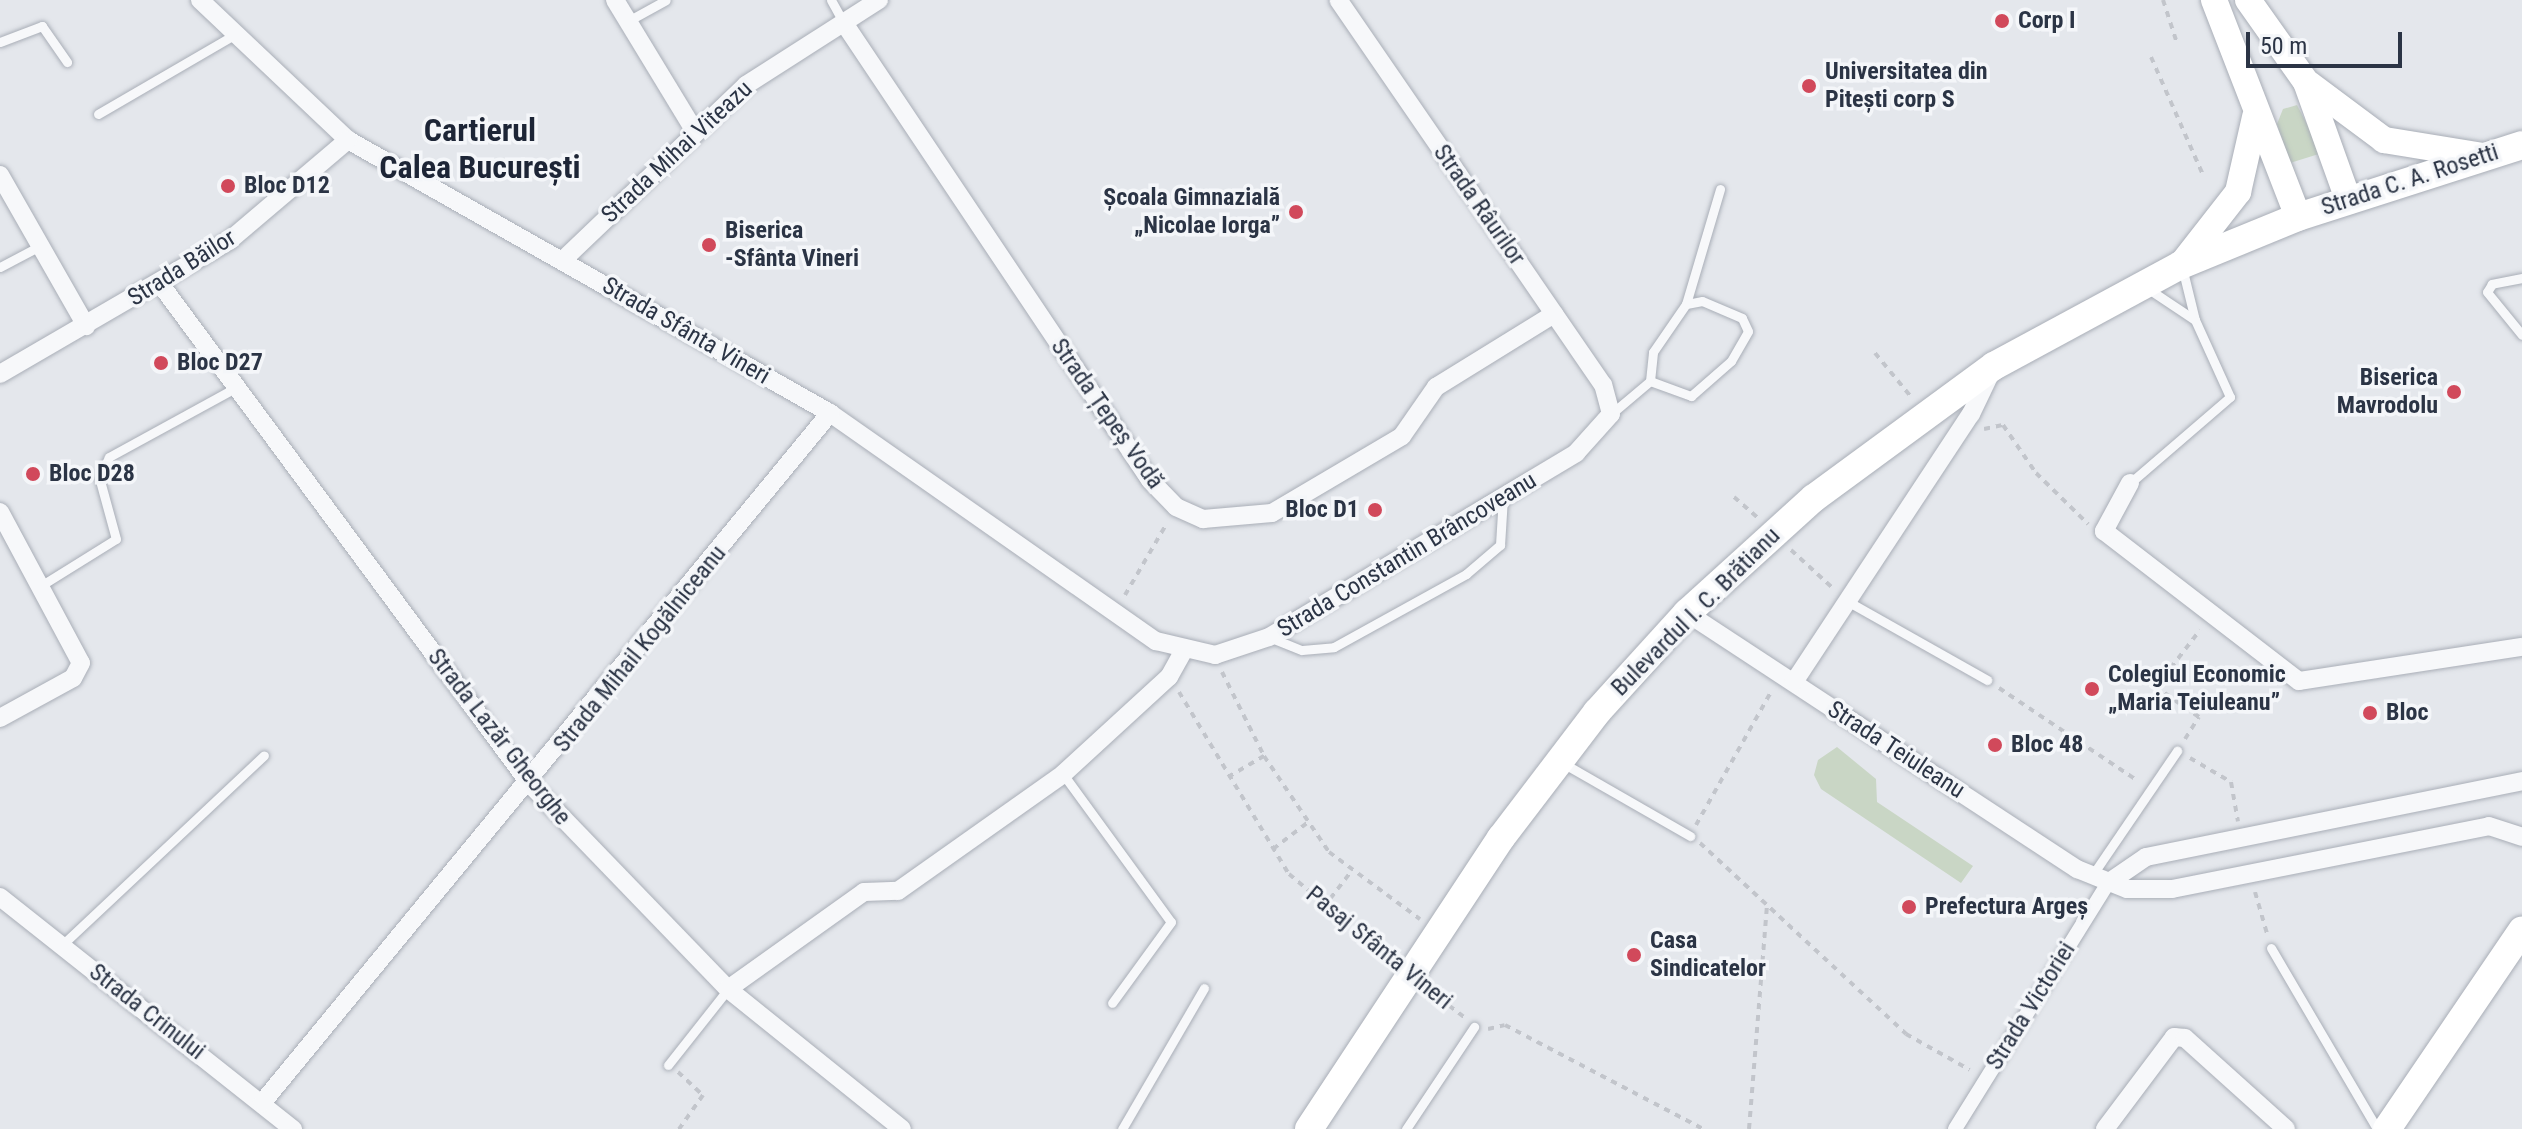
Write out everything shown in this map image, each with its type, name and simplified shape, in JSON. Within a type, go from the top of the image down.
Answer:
[{"type":"main road","points":[[2214,0],[2255,113],[2298,217]]},
{"type":"main road","points":[[2248,0],[2306,82],[2348,199]]},
{"type":"main road","points":[[2306,82],[2384,140],[2483,156]]},
{"type":"main road","points":[[2181,265],[2238,192],[2255,113]]},
{"type":"main road","name":"Strada C. A. Rosetti","points":[[2181,265],[2348,199],[2522,145]]},
{"type":"main road","name":"Bulevardul I. C. Brătianu","points":[[1309,1129],[1438,931],[1559,760],[1687,613],[1814,498],[1994,366],[2181,265]]},
{"type":"main road","points":[[2387,1129],[2522,930]]},
{"type":"street","name":"Strada Sfânta Vineri","points":[[200,0],[348,140],[830,413],[1116,611],[1183,652]]},
{"type":"street","points":[[615,0],[694,130]]},
{"type":"street","name":"Strada Mihai Viteazu","points":[[563,260],[694,130],[746,85],[879,0]]},
{"type":"street","name":"Strada Râurilor","points":[[1338,0],[1603,385],[1611,414]]},
{"type":"street","name":"Strada Țepeș Vodă","points":[[844,23],[1132,455],[1176,507],[1220,522],[1272,513],[1402,436],[1436,387],[1554,314]]},
{"type":"street","name":"Strada Băilor","points":[[0,374],[161,285],[230,240],[348,140]]},
{"type":"street","points":[[0,175],[86,326]]},
{"type":"street","name":"Strada Lazăr Gheorghe","points":[[161,285],[530,784],[728,989],[902,1129]]},
{"type":"street","points":[[1787,678],[1847,601],[1948,449],[1994,366]]},
{"type":"street","name":"Strada Mihail Kogălniceanu","points":[[262,1103],[530,784],[830,413]]},
{"type":"street","name":"Strada Constantin Brâncoveanu","points":[[1183,652],[1215,655],[1269,637],[1576,453],[1611,414]]},
{"type":"street","points":[[2130,483],[2104,531],[2299,681],[2522,647]]},
{"type":"street","points":[[0,718],[73,678],[81,663],[42,585],[1,514]]},
{"type":"street","name":"Strada Teiuleanu","points":[[1687,613],[2099,880]]},
{"type":"street","points":[[728,989],[864,892],[898,891],[1063,774],[1169,677],[1183,652]]},
{"type":"street","points":[[2099,880],[2146,857],[2522,781]]},
{"type":"street","points":[[2099,880],[2172,889],[2489,826],[2522,837]]},
{"type":"street","name":"Strada Victoriei","points":[[1955,1129],[2099,880]]},
{"type":"street","name":"Strada Crinului","points":[[0,897],[293,1129]]},
{"type":"street","points":[[2105,1129],[2174,1037],[2185,1038],[2286,1129]]},
{"type":"lane","points":[[628,21],[666,0]]},
{"type":"lane","points":[[831,0],[844,23]]},
{"type":"lane","points":[[0,42],[42,26],[67,62]]},
{"type":"lane","points":[[98,114],[234,35]]},
{"type":"lane","points":[[1611,414],[1650,381],[1653,352],[1686,304],[1720,189]]},
{"type":"lane","points":[[0,267],[40,246]]},
{"type":"lane","points":[[2130,483],[2230,397],[2195,320],[2181,265]]},
{"type":"lane","points":[[2522,278],[2487,292],[2522,335]]},
{"type":"lane","points":[[2143,286],[2195,320]]},
{"type":"lane","points":[[1650,381],[1691,396],[1709,386],[1748,331],[1723,306],[1686,304]]},
{"type":"lane","points":[[42,585],[116,539],[99,477],[109,457],[237,387]]},
{"type":"lane","points":[[1269,637],[1302,650],[1334,647],[1466,574],[1500,545],[1503,497]]},
{"type":"lane","points":[[1847,601],[1987,680]]},
{"type":"lane","points":[[2099,880],[2150,789],[2177,751]]},
{"type":"lane","points":[[62,945],[264,755]]},
{"type":"lane","points":[[1559,760],[1690,836]]},
{"type":"lane","points":[[1063,774],[1171,922],[1112,1003]]},
{"type":"lane","points":[[2271,948],[2377,1129]]},
{"type":"lane","points":[[1122,1129],[1204,988]]},
{"type":"lane","points":[[668,1065],[728,989]]},
{"type":"lane","points":[[1406,1129],[1474,1027]]},
{"type":"path","points":[[2163,0],[2177,43]]},
{"type":"path","points":[[2151,57],[2204,177]]},
{"type":"path","points":[[1948,449],[2003,425],[2036,473],[2082,521],[2104,531]]},
{"type":"path","points":[[1116,611],[1176,507]]},
{"type":"path","points":[[2177,751],[2199,717],[2156,687],[2211,615]]},
{"type":"path","name":"Pasaj Sfânta Vineri","points":[[1215,655],[1264,756],[1307,823],[1350,873],[1438,931]]},
{"type":"path","name":"Pasaj Sfânta Vineri","points":[[1169,677],[1273,849],[1323,908],[1474,1027],[1505,1025],[1703,1129]]},
{"type":"path","points":[[1787,678],[1690,836],[1906,1034],[1986,1079]]},
{"type":"path","points":[[1987,680],[2150,789]]},
{"type":"path","points":[[1228,777],[1264,756]]},
{"type":"path","points":[[1273,849],[1307,823]]},
{"type":"path","points":[[1323,908],[1350,873]]},
{"type":"path","points":[[1749,1129],[1767,906]]},
{"type":"path","points":[[668,1065],[703,1095],[679,1129]]},
{"type":"green space","points":[[2297,105],[2322,153],[2290,163],[2277,124],[2283,109]]},
{"type":"green space","points":[[1837,747],[1876,779],[1877,802],[1973,866],[1961,883],[1821,789],[1814,775],[1818,760]]},
{"type":"place","name":"Corp I","points":[[2002,21]]},
{"type":"place","name":"Universitatea din Pitești corp S","points":[[1809,86]]},
{"type":"place","name":"Bloc D12","points":[[228,186]]},
{"type":"place","name":"Școala Gimnazială „Nicolae Iorga”","points":[[1296,212]]},
{"type":"place","name":"Biserica -Sfânta Vineri","points":[[709,245]]},
{"type":"place","name":"Bloc D27","points":[[161,363]]},
{"type":"place","name":"Biserica Mavrodolu","points":[[2454,392]]},
{"type":"place","name":"Bloc D28","points":[[33,474]]},
{"type":"place","name":"Bloc D1","points":[[1375,510]]},
{"type":"place","name":"Colegiul Economic „Maria Teiuleanu”","points":[[2092,689]]},
{"type":"place","name":"Bloc","points":[[2370,713]]},
{"type":"place","name":"Bloc 48","points":[[1995,745]]},
{"type":"place","name":"Prefectura Argeș","points":[[1909,907]]},
{"type":"place","name":"Casa Sindicatelor","points":[[1634,955]]},
{"type":"district","name":"Cartierul Calea București","points":[[480,150]]}]
